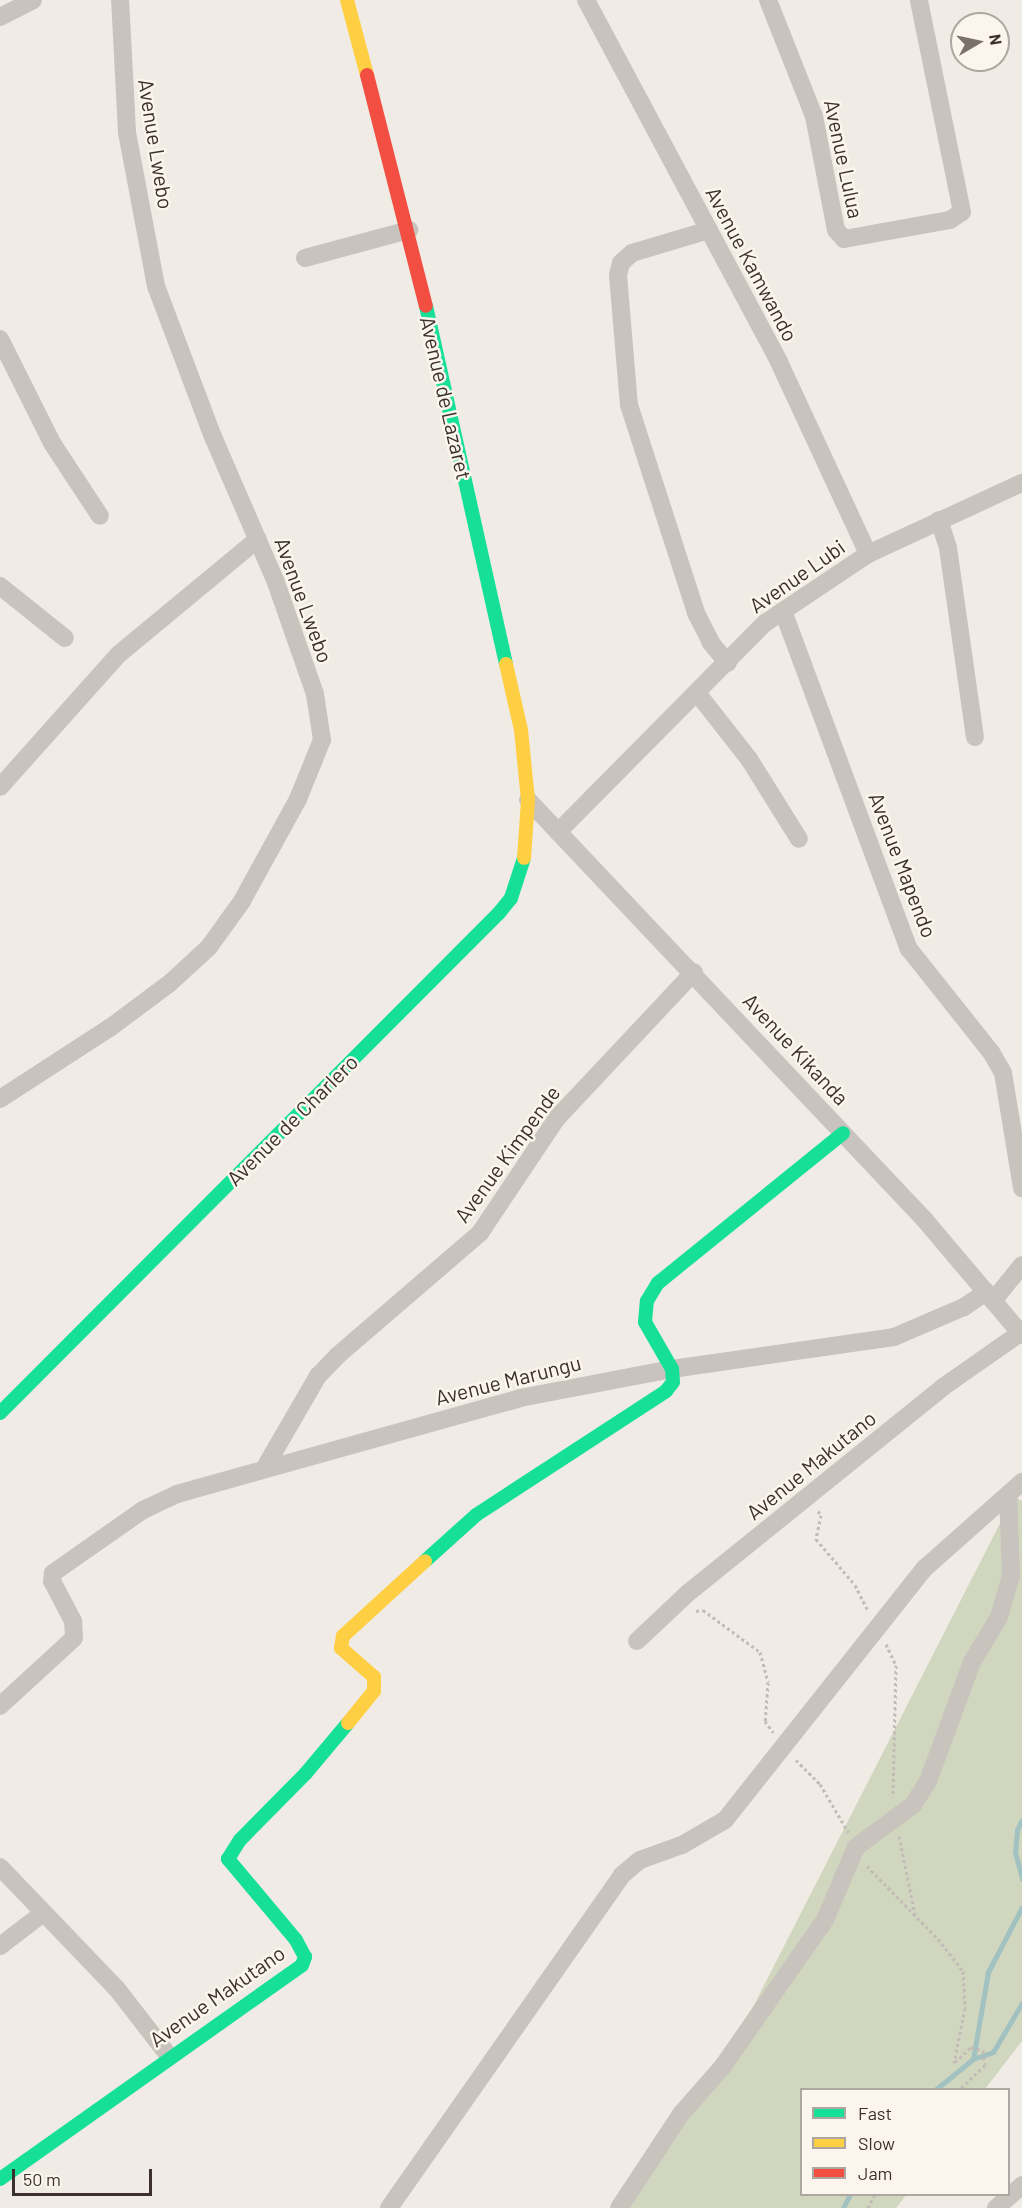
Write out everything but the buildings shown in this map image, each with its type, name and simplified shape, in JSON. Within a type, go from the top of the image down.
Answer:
[{"type":"street","points":[[0,17],[33,0]]},
{"type":"street","name":"Avenue Lwebo","points":[[0,1099],[111,1027],[170,983],[209,946],[242,901],[316,762],[322,740],[320,716],[258,539],[213,437],[156,286],[127,132],[120,0]]},
{"type":"street","name":"Avenue de Lazaret","points":[[346,0],[409,230],[521,730],[528,800]]},
{"type":"street","name":"Avenue Kamwando","points":[[586,0],[779,362],[868,554]]},
{"type":"street","name":"Avenue Lulua","points":[[768,0],[814,116],[840,238],[950,220],[962,212],[919,0]]},
{"type":"street","points":[[305,258],[409,230]]},
{"type":"street","points":[[709,230],[632,253],[621,263],[618,275],[629,405],[696,613],[711,644],[728,663]]},
{"type":"street","points":[[0,339],[52,443],[100,516]]},
{"type":"street","name":"Avenue Lubi","points":[[558,832],[698,694],[765,623],[868,554],[1022,483]]},
{"type":"street","points":[[939,520],[948,548],[975,737]]},
{"type":"street","points":[[0,787],[119,654],[258,539]]},
{"type":"street","points":[[0,586],[65,638]]},
{"type":"street","name":"Avenue Mapendo","points":[[783,611],[909,949],[991,1052],[1003,1073],[1022,1188]]},
{"type":"street","points":[[698,694],[750,759],[799,839]]},
{"type":"street","name":"Avenue Kikanda","points":[[528,800],[694,972],[843,1133],[1021,1334]]},
{"type":"street","name":"Avenue de Charlero","points":[[0,1413],[499,913],[511,898],[523,869],[528,800]]},
{"type":"street","name":"Avenue Kimpende","points":[[264,1469],[318,1376],[337,1356],[480,1233],[557,1118],[694,972]]},
{"type":"street","points":[[672,1369],[645,1322],[647,1301],[658,1283],[843,1133]]},
{"type":"street","points":[[989,1296],[1022,1265]]},
{"type":"street","name":"Avenue Marungu","points":[[0,1706],[74,1638],[73,1621],[51,1578],[59,1569],[152,1506],[200,1486],[520,1398],[672,1369],[894,1337],[989,1296]]},
{"type":"street","name":"Avenue Makutano","points":[[637,1641],[674,1606],[943,1386],[1021,1334]]},
{"type":"street","name":"Avenue Makutano","points":[[0,2179],[169,2056],[258,1999],[305,1960],[296,1940],[228,1859],[240,1840],[298,1781],[374,1691],[374,1677],[341,1647],[341,1640],[356,1623],[476,1515],[666,1391],[673,1382],[672,1369]]},
{"type":"street","points":[[389,2208],[622,1875],[640,1860],[682,1845],[725,1820],[785,1748],[925,1568],[1022,1482]]},
{"type":"street","points":[[619,2208],[681,2114],[723,2066],[825,1920],[856,1847],[913,1805],[928,1781],[972,1662],[999,1617],[1011,1576],[1008,1496]]},
{"type":"street","points":[[0,1867],[42,1914],[117,1989],[169,2056]]},
{"type":"street","points":[[0,1946],[42,1914]]},
{"type":"street","points":[[1010,2196],[1022,2185]]},
{"type":"street","points":[[996,2208],[1010,2196]]},
{"type":"path","points":[[808,1497],[821,1515],[816,1539],[855,1585],[896,1665],[891,1761],[894,1819],[915,1916]]},
{"type":"path","points":[[674,1606],[687,1612],[703,1610],[760,1652],[768,1682],[765,1721],[785,1748],[820,1784],[861,1860],[915,1916],[963,1971],[964,2008],[954,2063],[971,2047],[984,2051],[985,2065],[961,2088]]},
{"type":"green space","points":[[1014,1496],[1022,1501],[1022,2041],[986,2088],[800,2088],[800,2196],[905,2196],[896,2208],[623,2208],[754,2005]]},
{"type":"waterway","points":[[1022,1820],[1017,1830],[1015,1852],[1022,1879]]},
{"type":"waterway","points":[[973,2059],[988,1972],[1022,1907]]},
{"type":"waterway","points":[[937,2088],[973,2059],[993,2052],[1022,2003]]},
{"type":"waterway","points":[[843,2208],[849,2196]]},
{"type":"traffic: fast","points":[[426,306],[506,664]]},
{"type":"traffic: fast","points":[[0,1413],[499,913],[511,898],[524,858]]},
{"type":"traffic: fast","points":[[425,1561],[476,1515],[666,1391],[673,1382],[672,1369],[645,1322],[647,1301],[658,1283],[843,1133]]},
{"type":"traffic: fast","points":[[0,2179],[302,1965],[305,1957],[296,1940],[228,1859],[240,1840],[306,1773],[348,1723]]},
{"type":"traffic: slow","points":[[347,0],[367,75]]},
{"type":"traffic: slow","points":[[506,664],[521,730],[528,800],[524,858]]},
{"type":"traffic: slow","points":[[348,1723],[374,1691],[374,1677],[341,1648],[343,1636],[425,1561]]},
{"type":"traffic: jam","points":[[367,75],[426,306]]}]
